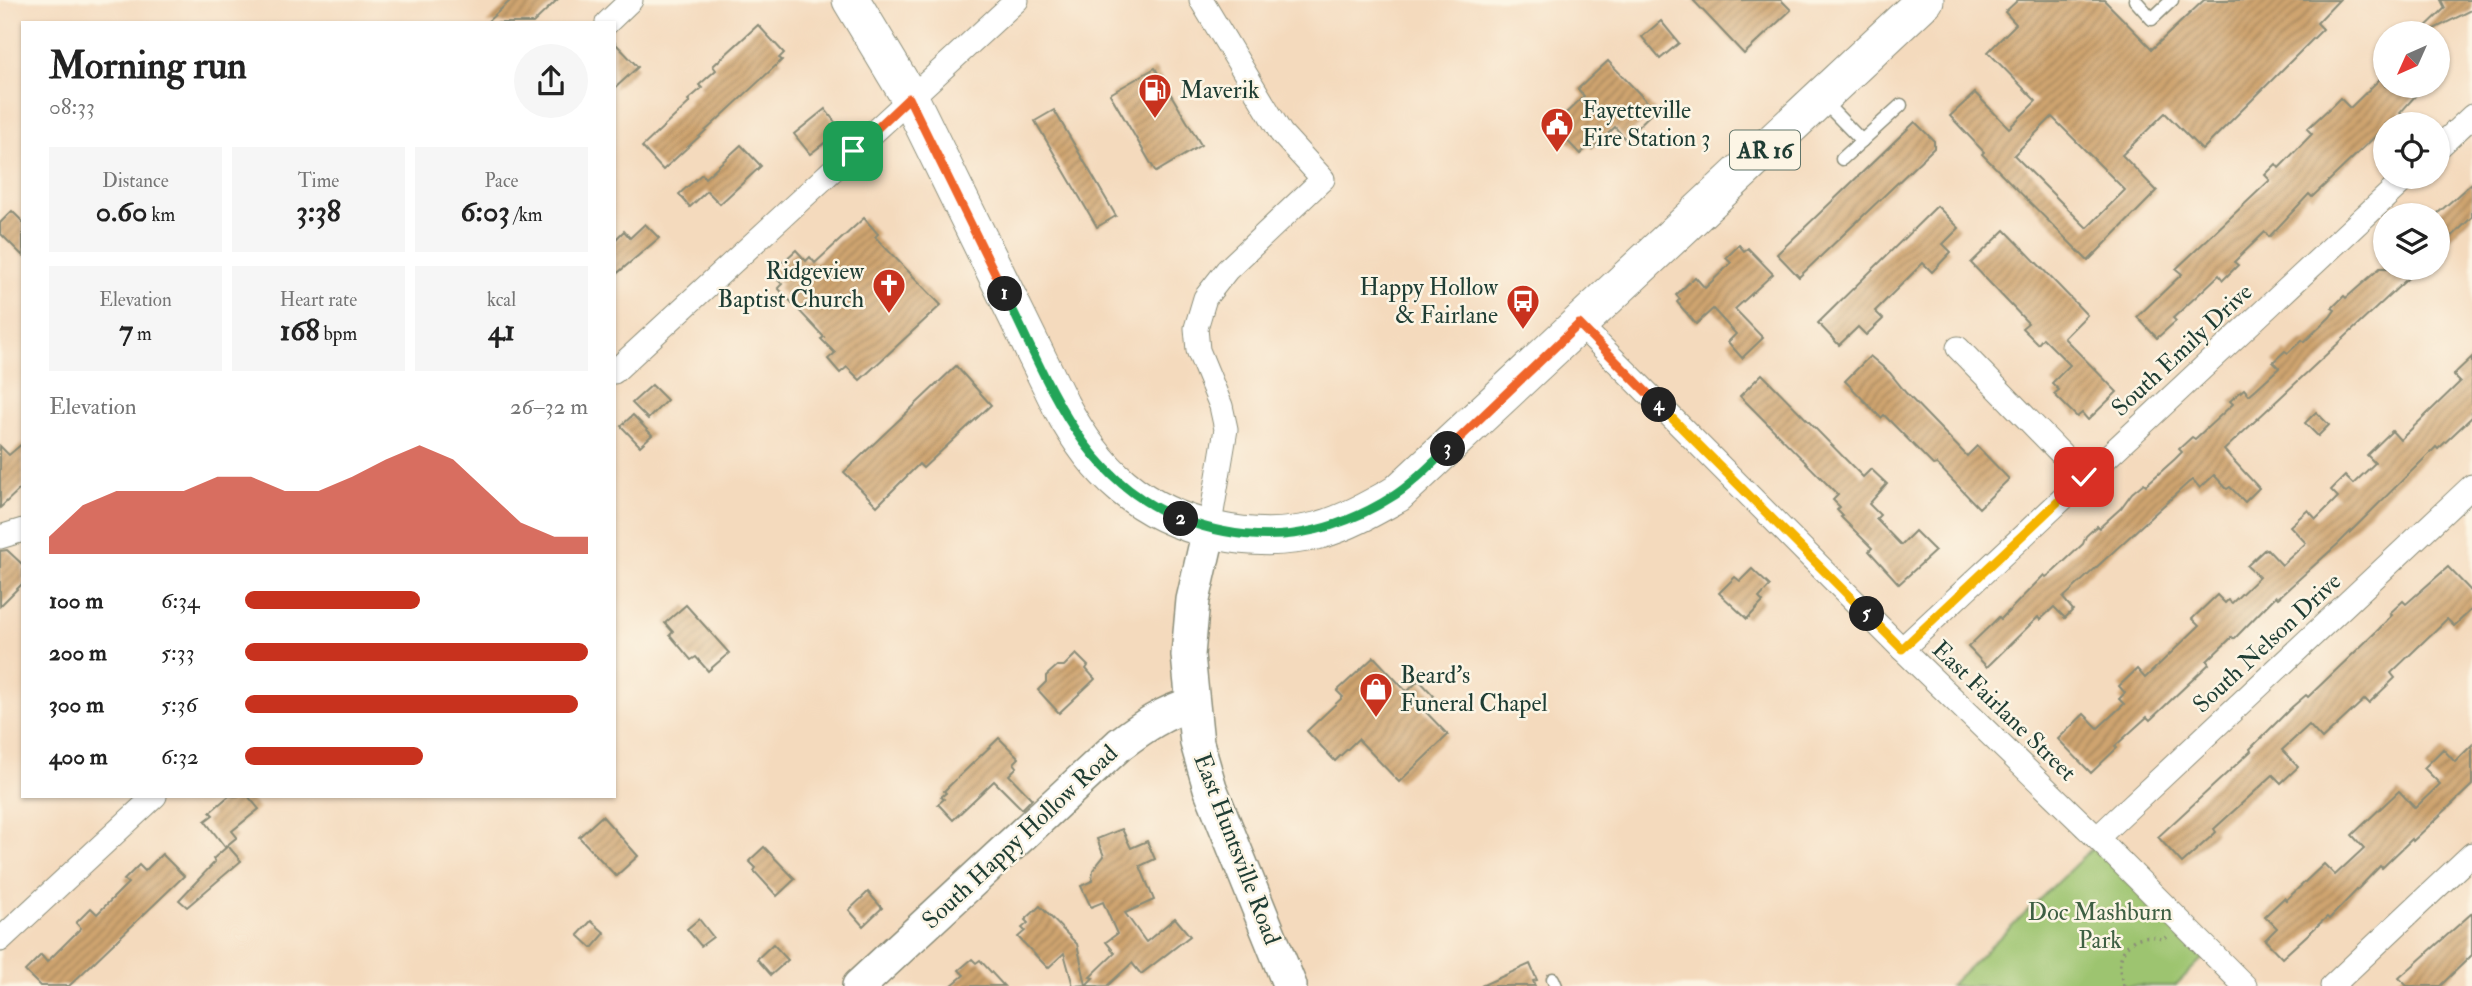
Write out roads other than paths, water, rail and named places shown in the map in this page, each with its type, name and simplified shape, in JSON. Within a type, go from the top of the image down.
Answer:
[{"type":"main road","name":"AR 16","points":[[851,0],[909,98],[1061,406],[1082,441],[1123,487],[1159,510],[1209,530],[1249,536],[1284,536],[1320,530],[1355,517],[1397,494],[1925,0]]},
{"type":"main road","name":"East Huntsville Road","points":[[1209,530],[1193,600],[1188,655],[1197,743],[1210,788],[1290,986]]},
{"type":"main road","name":"South Happy Hollow Road","points":[[859,986],[1120,744],[1167,711],[1192,704]]},
{"type":"street","points":[[609,21],[631,0]]},
{"type":"street","points":[[616,370],[1017,0]]},
{"type":"street","points":[[1201,0],[1282,133],[1323,179],[1227,270],[1205,298],[1196,328],[1198,351],[1221,406],[1226,429],[1209,530]]},
{"type":"street","points":[[2450,137],[2472,116]]},
{"type":"street","name":"South Emily Drive","points":[[1902,649],[2394,189]]},
{"type":"street","name":"East Fairlane Street","points":[[1579,324],[1902,649],[2245,986]]},
{"type":"street","points":[[1958,348],[2084,477]]},
{"type":"street","name":"South Nelson Drive","points":[[2097,838],[2472,486]]},
{"type":"street","points":[[0,537],[21,531]]},
{"type":"street","points":[[0,940],[153,798]]},
{"type":"street","points":[[2332,986],[2472,854]]},
{"type":"lane","points":[[2135,0],[2152,19],[2172,0]]},
{"type":"lane","points":[[1820,98],[1862,141]]},
{"type":"lane","points":[[1842,159],[1900,105]]},
{"type":"place","name":"Maverik","points":[[1155,120]]},
{"type":"place","name":"Fayetteville Fire Station 3","points":[[1557,154]]},
{"type":"place","name":"Ridgeview Baptist Church","points":[[889,315]]},
{"type":"place","name":"Happy Hollow & Fairlane","points":[[1523,331]]},
{"type":"place","name":"Beard's Funeral Chapel","points":[[1376,719]]},
{"type":"park label","name":"Doc Mashburn Park","points":[[2100,926]]}]
